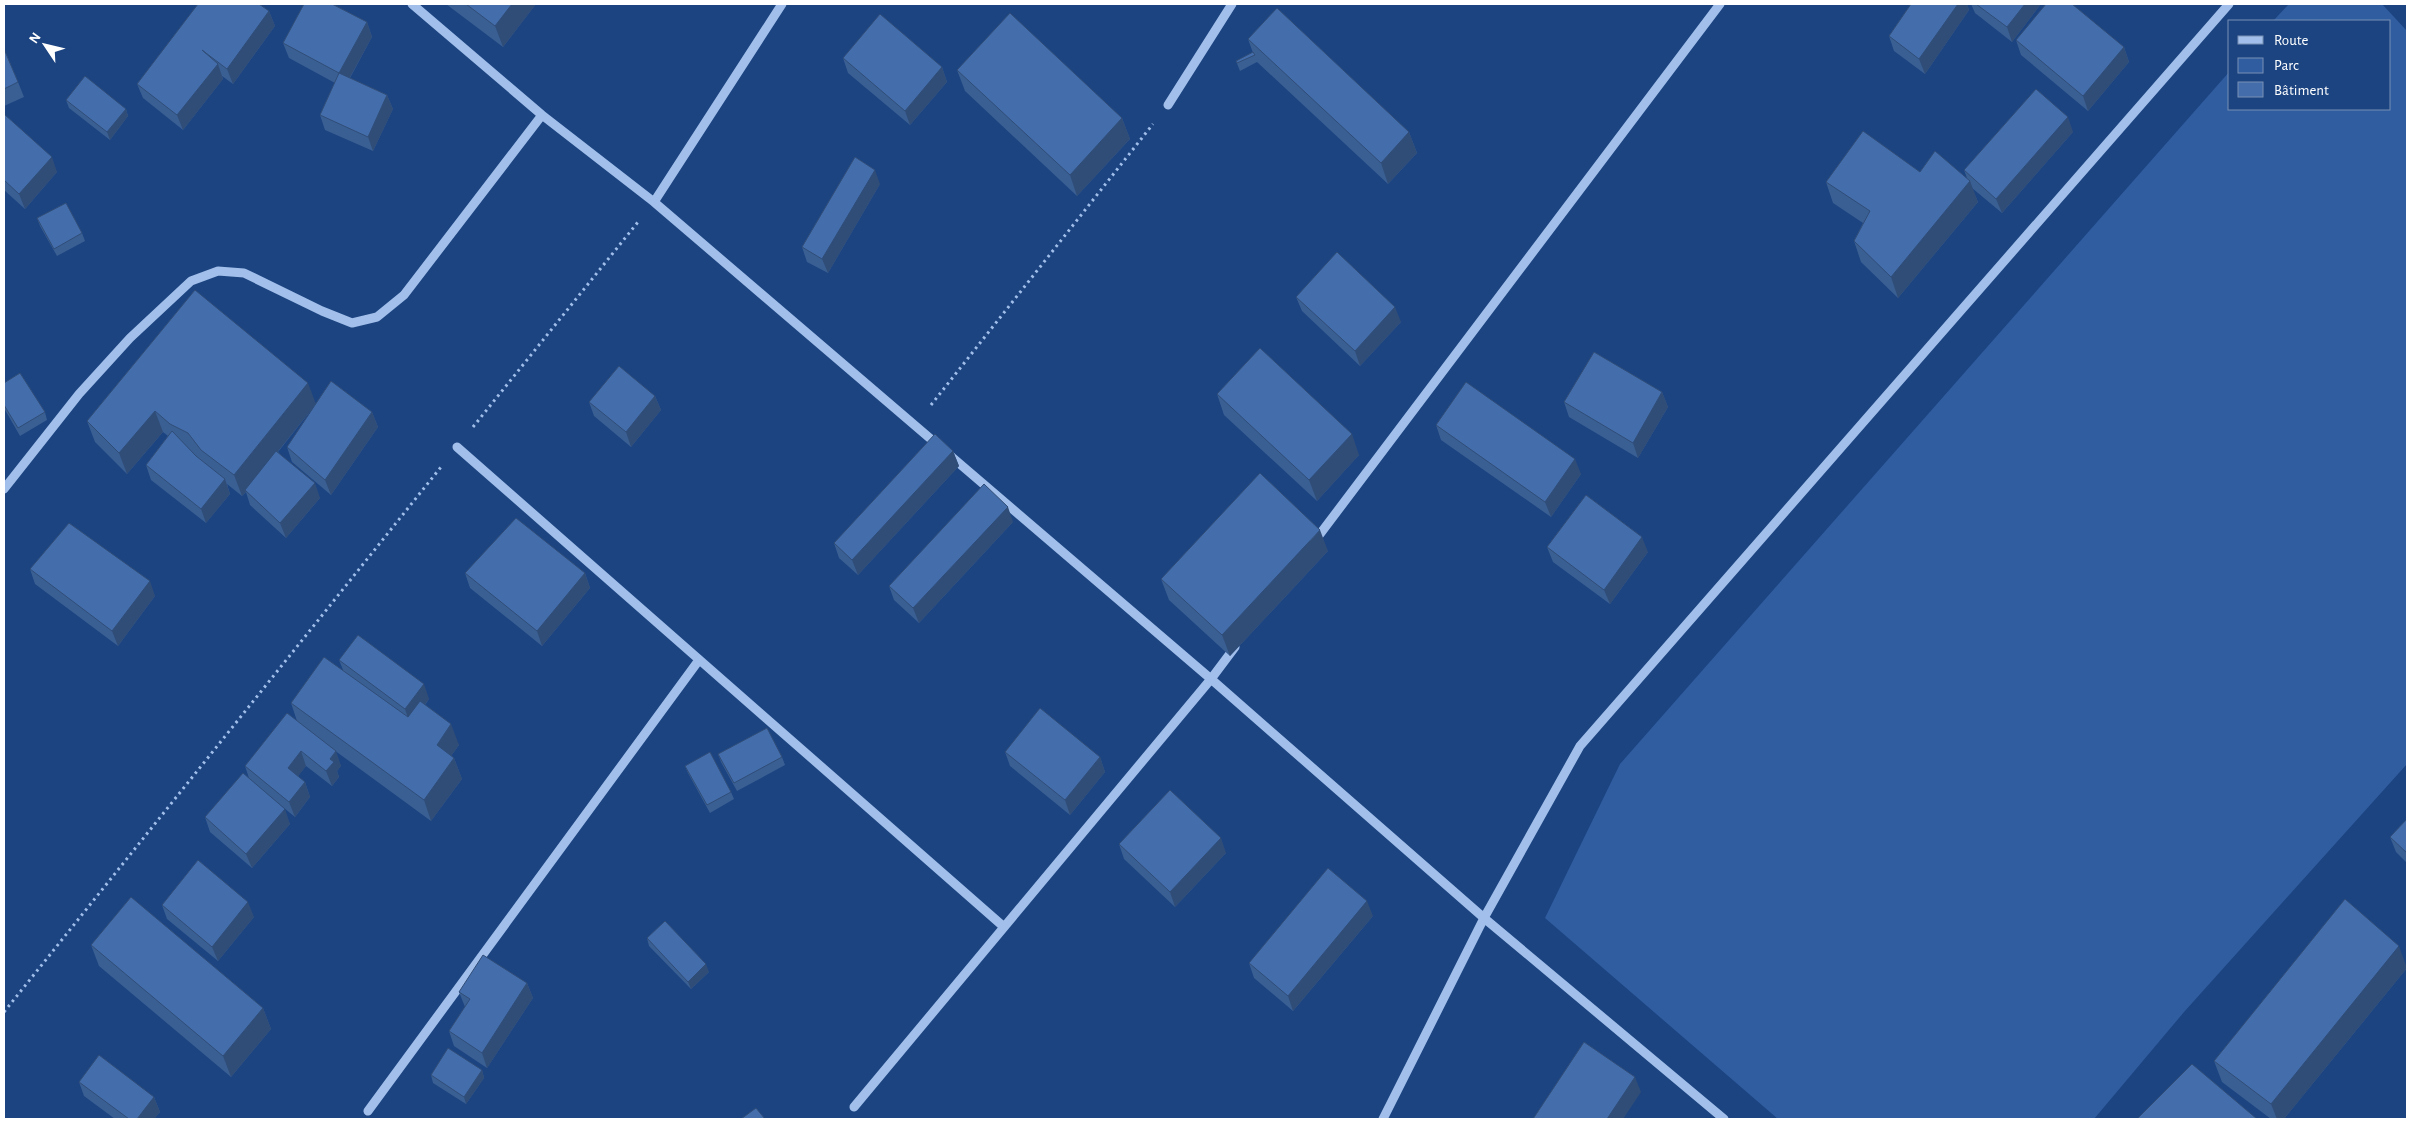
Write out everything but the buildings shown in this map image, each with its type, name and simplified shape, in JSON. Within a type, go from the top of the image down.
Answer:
[{"type":"street","points":[[412,4],[542,115],[654,202],[1211,679],[1484,918],[1724,1119]]},
{"type":"street","points":[[654,202],[782,4]]},
{"type":"street","points":[[1168,105],[1232,4]]},
{"type":"street","points":[[1307,552],[1720,4]]},
{"type":"street","points":[[1383,1119],[1484,918],[1580,746],[2229,4]]},
{"type":"street","points":[[4,488],[79,394],[130,338],[190,281],[218,271],[244,272],[322,311],[352,323],[377,317],[404,295],[542,115]]},
{"type":"street","points":[[457,447],[1004,927]]},
{"type":"street","points":[[854,1107],[1211,679],[1241,639]]},
{"type":"street","points":[[368,1111],[699,660]]},
{"type":"path","points":[[916,426],[1168,105]]},
{"type":"path","points":[[4,1012],[654,202]]},
{"type":"green space","points":[[2289,4],[2382,4],[2407,31],[2407,764],[2184,1012],[2094,1119],[1778,1119],[1545,918],[1620,764],[2228,73],[2228,110],[2391,110],[2391,20],[2274,20]]}]
